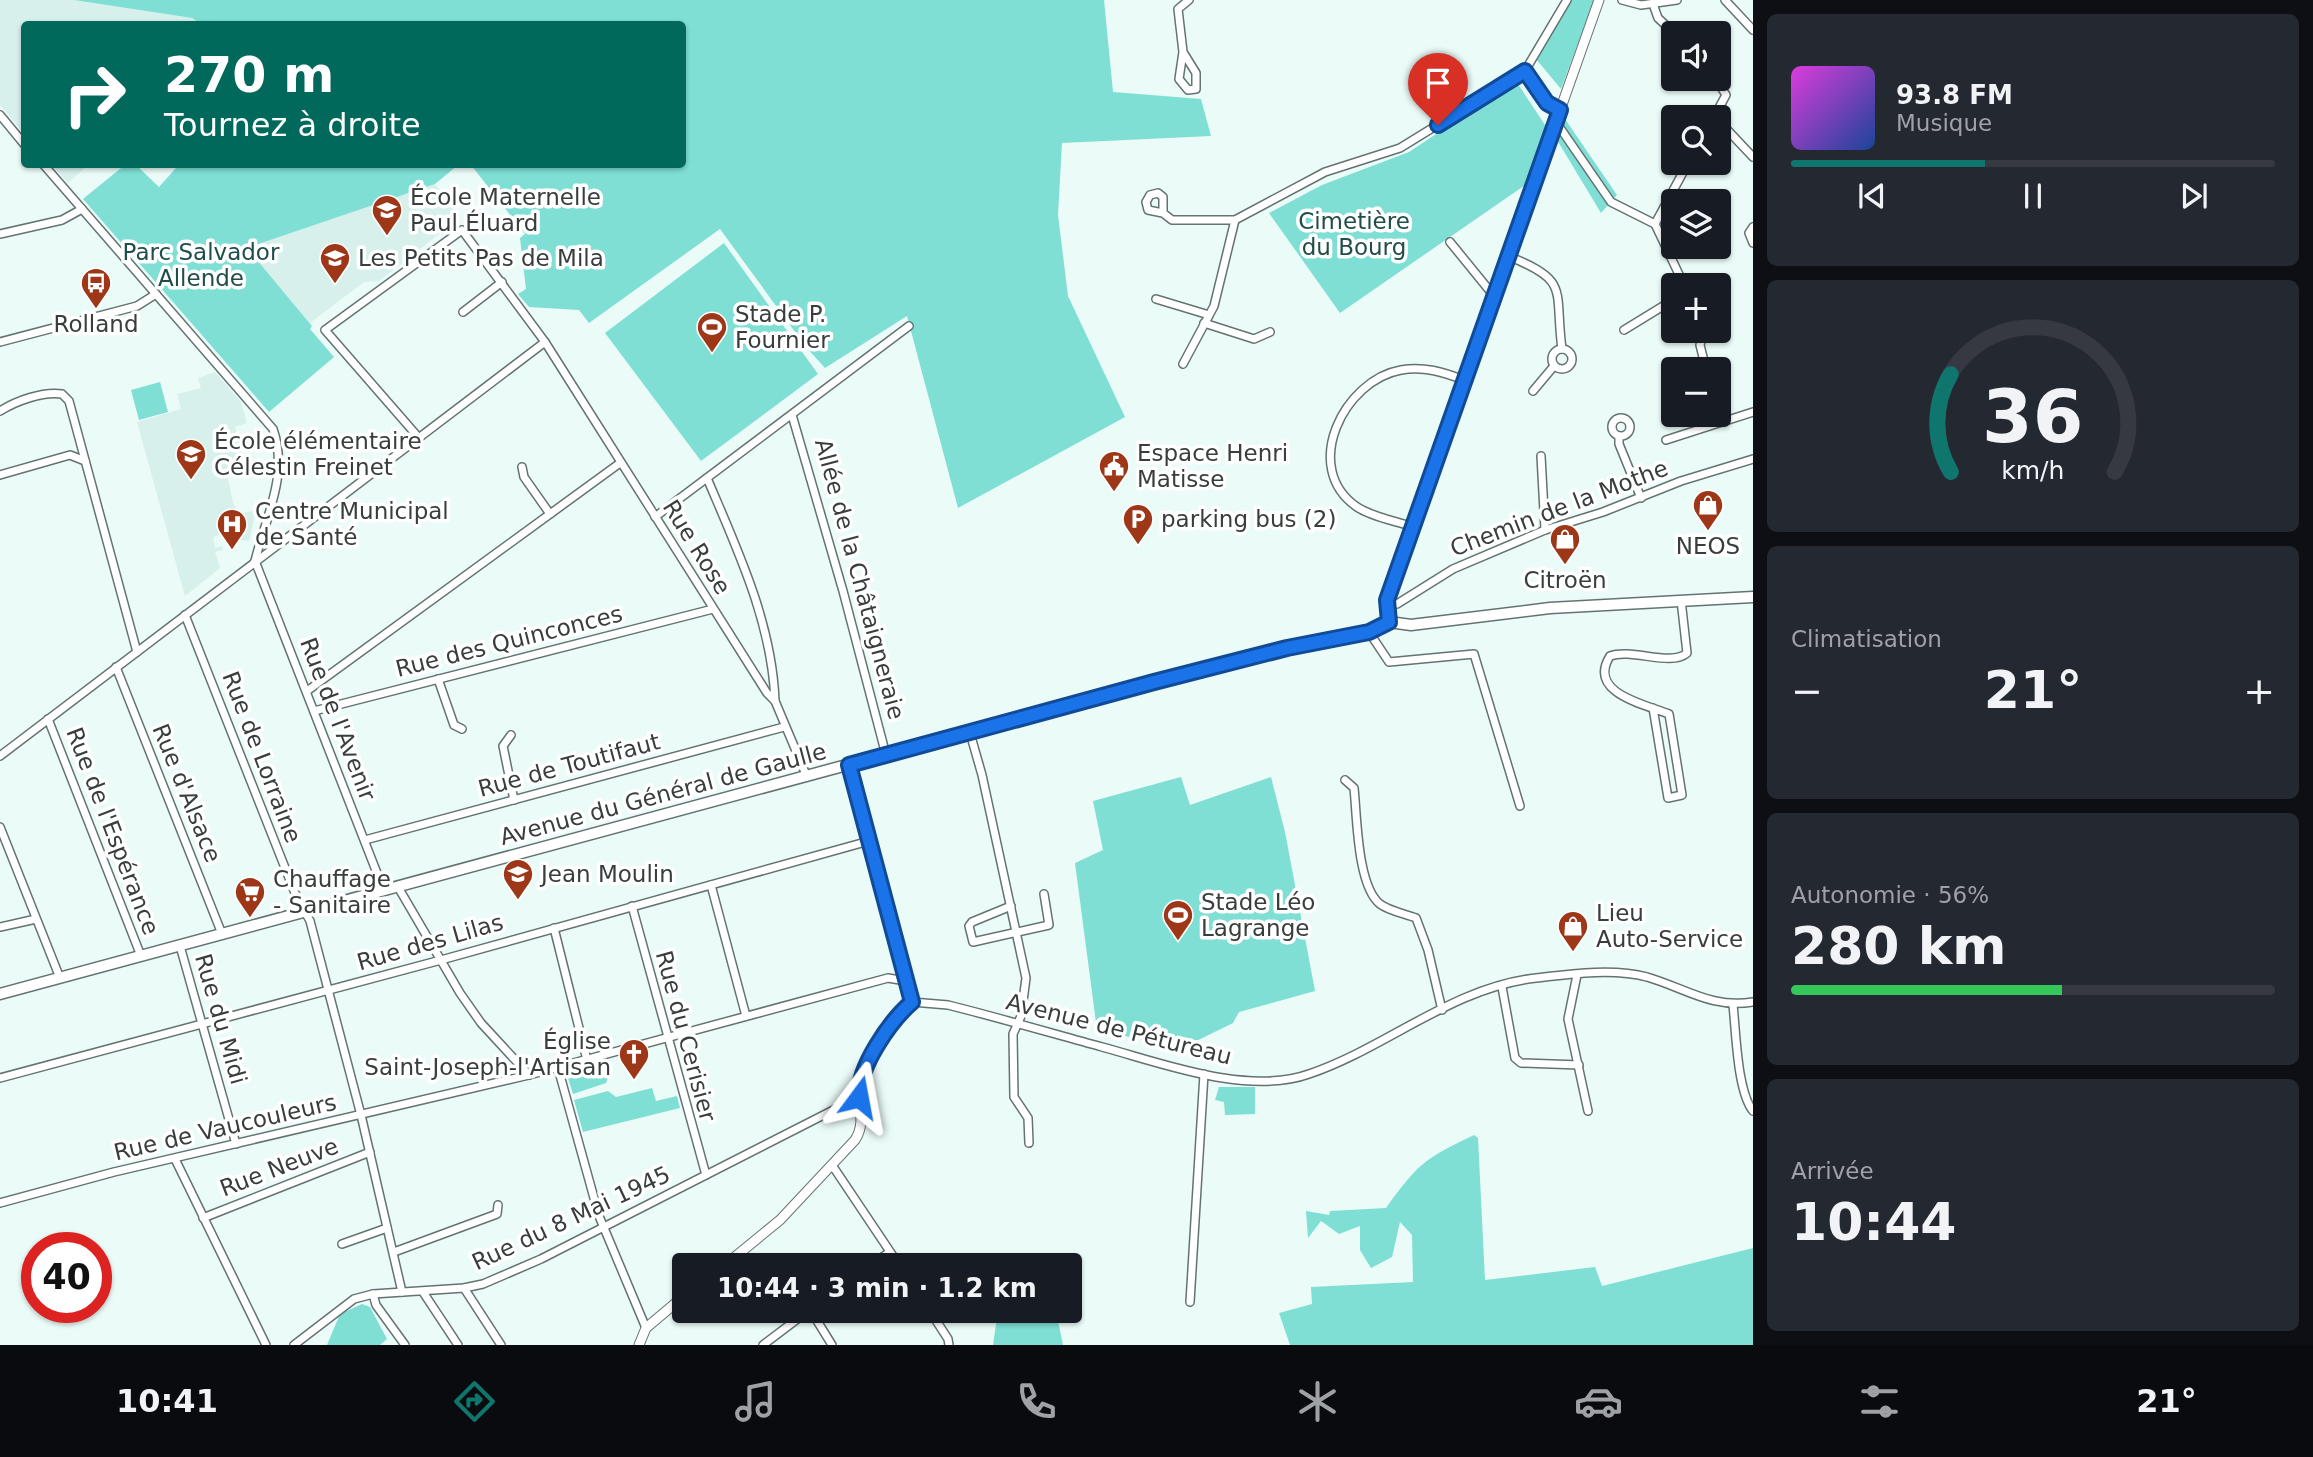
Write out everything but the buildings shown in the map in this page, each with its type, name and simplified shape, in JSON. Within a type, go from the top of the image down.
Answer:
[{"type":"main road","name":"Avenue du Général de Gaulle","points":[[0,994],[1274,652],[1369,632],[1389,622],[1411,625],[1486,614],[1753,597]]},
{"type":"street","points":[[1183,52],[1196,73],[1196,89],[1188,90],[1179,79],[1183,52],[1178,9],[1189,0]]},
{"type":"street","points":[[1163,213],[1172,220],[1235,220],[1325,172],[1400,148],[1525,71],[1567,0]]},
{"type":"street","points":[[1389,622],[1385,607],[1599,0]]},
{"type":"street","points":[[1622,0],[1653,4],[1677,0]]},
{"type":"street","points":[[1725,0],[1753,30]]},
{"type":"street","points":[[1653,4],[1661,21]]},
{"type":"street","points":[[1525,71],[1547,103],[1560,110]]},
{"type":"street","points":[[0,115],[21,140]]},
{"type":"street","points":[[1556,122],[1611,202],[1656,224],[1678,273]]},
{"type":"street","points":[[1731,134],[1753,157]]},
{"type":"street","points":[[46,168],[264,416],[274,432],[280,462],[279,483],[255,561]]},
{"type":"street","points":[[1656,224],[1682,175]]},
{"type":"street","points":[[0,234],[62,220],[82,209]]},
{"type":"street","points":[[1183,363],[1209,315],[1235,220]]},
{"type":"street","points":[[1753,227],[1749,233],[1753,243]]},
{"type":"street","name":"Rue Rose","points":[[419,438],[325,330],[461,230],[545,342],[713,609],[767,693],[775,701],[807,777]]},
{"type":"street","points":[[1450,242],[1494,296]]},
{"type":"street","points":[[1508,256],[1538,268],[1554,282],[1558,292],[1562,348]]},
{"type":"street","points":[[463,312],[502,282]]},
{"type":"street","points":[[0,342],[137,306],[156,294]]},
{"type":"street","points":[[1156,299],[1209,315]]},
{"type":"street","points":[[1624,330],[1661,307]]},
{"type":"street","points":[[1204,323],[1254,339],[1270,332]]},
{"type":"street","points":[[655,517],[909,326]]},
{"type":"street","points":[[0,757],[545,342]]},
{"type":"street","points":[[1555,366],[1553,354],[1562,348]]},
{"type":"street","points":[[1555,366],[1564,369],[1572,363],[1571,353],[1562,348]]},
{"type":"street","points":[[1532,391],[1555,366]]},
{"type":"street","points":[[1413,527],[1357,508],[1342,492],[1334,476],[1332,457],[1336,422],[1350,402],[1366,388],[1398,370],[1421,368],[1464,380]]},
{"type":"street","points":[[0,411],[16,403],[53,393],[62,394],[71,406],[137,652]]},
{"type":"street","points":[[1731,416],[1753,412]]},
{"type":"street","name":"Allée de la Châtaigneraie","points":[[792,415],[844,591],[886,755]]},
{"type":"street","points":[[1666,440],[1698,427]]},
{"type":"street","points":[[1619,436],[1619,444],[1641,498]]},
{"type":"street","points":[[0,474],[70,455],[85,461]]},
{"type":"street","points":[[1541,456],[1545,530]]},
{"type":"street","name":"Chemin de la Mothe","points":[[1385,607],[1397,604],[1452,569],[1545,530],[1641,498],[1681,481],[1753,459]]},
{"type":"street","points":[[307,691],[621,463]]},
{"type":"street","points":[[522,467],[524,477],[550,514]]},
{"type":"street","points":[[707,478],[767,631],[774,664],[775,701]]},
{"type":"street","name":"Rue de l'Avenir","points":[[255,561],[384,891]]},
{"type":"street","points":[[1653,708],[1668,798],[1682,795],[1669,715],[1608,686],[1604,674],[1605,664],[1610,656],[1621,652],[1683,657],[1688,645],[1681,600]]},
{"type":"street","name":"Rue des Quinconces","points":[[314,711],[713,609]]},
{"type":"street","name":"Rue de Lorraine","points":[[186,615],[310,921],[361,1115],[402,1292]]},
{"type":"street","points":[[1369,632],[1389,662],[1474,654],[1520,806]]},
{"type":"street","name":"Rue d'Alsace","points":[[116,667],[222,934]]},
{"type":"street","points":[[438,679],[454,725],[462,729]]},
{"type":"street","name":"Rue de l'Espérance","points":[[48,719],[141,956]]},
{"type":"street","name":"Rue de Toutifaut","points":[[365,840],[784,727]]},
{"type":"street","points":[[970,733],[1026,978],[1018,1023],[1013,1034],[1014,1097],[1028,1118],[1029,1143]]},
{"type":"street","points":[[511,735],[503,746],[514,800]]},
{"type":"street","points":[[740,1253],[780,1220],[832,1165],[861,1128],[859,1097],[862,1073],[900,1012],[912,1002],[849,765]]},
{"type":"street","points":[[1345,780],[1354,788],[1356,832],[1370,886],[1379,903],[1416,918],[1428,950],[1442,1010]]},
{"type":"street","points":[[0,827],[60,978]]},
{"type":"street","name":"Rue des Lilas","points":[[0,1078],[441,960],[869,841]]},
{"type":"street","points":[[711,885],[746,1016]]},
{"type":"street","points":[[398,887],[481,1023],[529,1076]]},
{"type":"street","points":[[1011,906],[969,926],[973,942],[1049,925],[1044,894]]},
{"type":"street","name":"Rue du Cerisier","points":[[632,906],[666,1038],[706,1175]]},
{"type":"street","points":[[0,927],[36,919]]},
{"type":"street","points":[[554,928],[587,1060]]},
{"type":"street","name":"Rue du Midi","points":[[180,946],[236,1144]]},
{"type":"street","points":[[1577,975],[1568,1019],[1588,1111]]},
{"type":"street","name":"Avenue de Pétureau","points":[[912,1002],[948,1005],[1204,1074],[1252,1080],[1298,1077],[1350,1058],[1468,996],[1533,978],[1577,975],[1646,977],[1703,999],[1733,1005],[1753,1002]]},
{"type":"street","name":"Rue de Vaucouleurs","points":[[0,1203],[236,1144],[529,1076],[888,978],[906,981]]},
{"type":"street","points":[[1502,987],[1515,1058],[1521,1063],[1579,1065]]},
{"type":"street","points":[[1733,1005],[1746,1095],[1753,1111]]},
{"type":"street","points":[[558,1068],[604,1227],[646,1328]]},
{"type":"street","points":[[1190,1302],[1204,1074]]},
{"type":"street","name":"Rue du 8 Mai 1945","points":[[294,1345],[354,1299],[373,1294],[464,1288],[541,1259],[859,1097]]},
{"type":"street","name":"Rue Neuve","points":[[203,1218],[370,1152]]},
{"type":"street","points":[[175,1159],[266,1345]]},
{"type":"street","points":[[832,1165],[890,1252]]},
{"type":"street","points":[[394,1252],[497,1214],[498,1205]]},
{"type":"street","points":[[342,1244],[387,1228]]},
{"type":"street","points":[[464,1288],[500,1345]]},
{"type":"street","points":[[423,1292],[458,1345]]},
{"type":"street","points":[[373,1294],[376,1306],[405,1345]]},
{"type":"street","points":[[639,1345],[646,1328],[672,1306]]},
{"type":"street","points":[[763,1345],[793,1323]]},
{"type":"street","points":[[818,1323],[832,1345]]},
{"type":"street","points":[[938,1323],[949,1345]]},
{"type":"street","points":[[774,1336],[780,1345]]},
{"type":"shaded area","points":[[0,0],[74,0],[192,18],[196,21],[21,21],[21,130],[0,105]]},
{"type":"shaded area","points":[[55,168],[85,168],[68,183]]},
{"type":"shaded area","points":[[435,184],[460,218],[379,281],[364,282],[310,323],[246,248]]},
{"type":"shaded area","points":[[215,372],[241,402],[247,423],[235,427],[246,468],[227,474],[233,503],[239,514],[256,510],[249,541],[227,538],[225,533],[213,537],[215,548],[222,546],[223,550],[215,552],[220,568],[185,596],[137,422],[181,409],[177,394],[201,388],[198,378]]},
{"type":"green space","points":[[74,0],[1104,0],[1113,92],[1201,99],[1211,136],[1062,143],[1058,215],[1068,296],[1125,417],[958,508],[907,316],[825,368],[806,347],[720,229],[589,323],[579,310],[529,307],[518,294],[526,289],[520,238],[525,234],[473,168],[686,168],[686,21],[196,21],[192,18]]},
{"type":"green space","points":[[1572,0],[1594,0],[1561,89],[1536,59]]},
{"type":"green space","name":"Cimetière du Bourg","points":[[1516,81],[1547,128],[1528,183],[1340,313],[1269,213],[1322,185],[1409,152]]},
{"type":"green space","points":[[1565,119],[1617,195],[1601,213],[1554,135]]},
{"type":"green space","name":"Parc Salvador Allende","points":[[121,168],[139,168],[159,187],[176,168],[454,168],[435,184],[247,248],[312,326],[310,329],[334,357],[269,412],[83,199]]},
{"type":"green space","name":"Stade P. Fournier","points":[[724,243],[818,374],[701,461],[605,333]]},
{"type":"green space","points":[[160,382],[168,412],[139,420],[131,390]]},
{"type":"green space","points":[[1181,777],[1190,805],[1271,777],[1285,832],[1315,991],[1239,1012],[1233,1023],[1182,1048],[1097,1030],[1075,863],[1103,850],[1093,801]]},
{"type":"green space","points":[[607,1061],[610,1073],[606,1083],[573,1094],[567,1075],[570,1070],[579,1067],[582,1075],[599,1070],[598,1064]]},
{"type":"green space","points":[[1219,1087],[1255,1087],[1255,1114],[1225,1115],[1224,1102],[1215,1100]]},
{"type":"green space","points":[[652,1088],[656,1101],[677,1096],[680,1108],[583,1132],[574,1100],[608,1091],[616,1097]]},
{"type":"green space","points":[[1474,1135],[1478,1138],[1485,1280],[1595,1267],[1602,1286],[1753,1248],[1753,1345],[1290,1345],[1279,1313],[1312,1304],[1311,1287],[1413,1282],[1412,1235],[1400,1222],[1392,1257],[1371,1268],[1360,1250],[1360,1226],[1339,1234],[1321,1221],[1308,1238],[1306,1211],[1329,1215],[1330,1211],[1386,1208],[1415,1171],[1444,1150]]},
{"type":"green space","points":[[362,1304],[370,1307],[387,1339],[380,1345],[327,1345],[340,1314]]},
{"type":"green space","points":[[996,1323],[1058,1323],[1063,1345],[993,1345]]},
{"type":"place","name":"École Maternelle Paul Éluard","points":[[387,237]]},
{"type":"place","name":"Les Petits Pas de Mila","points":[[335,285]]},
{"type":"place","name":"Rolland","points":[[96,310]]},
{"type":"place","name":"Stade P. Fournier","points":[[712,354]]},
{"type":"place","name":"École élémentaire Célestin Freinet","points":[[191,481]]},
{"type":"place","name":"Espace Henri Matisse","points":[[1114,493]]},
{"type":"place","name":"NEOS","points":[[1708,532]]},
{"type":"place","name":"parking bus (2)","points":[[1138,546]]},
{"type":"place","name":"Centre Municipal de Santé","points":[[232,551]]},
{"type":"place","name":"Citroën","points":[[1565,566]]},
{"type":"place","name":"Jean Moulin","points":[[518,901]]},
{"type":"place","name":"Chauffage - Sanitaire","points":[[250,919]]},
{"type":"place","name":"Stade Léo Lagrange","points":[[1178,942]]},
{"type":"place","name":"Lieu Auto-Service","points":[[1573,953]]},
{"type":"place","name":"Église Saint-Joseph-l'Artisan","points":[[634,1081]]},
{"type":"route","points":[[859,1097],[862,1073],[900,1012],[912,1002],[849,765],[1154,682],[1287,648],[1369,632],[1389,622],[1385,607],[1387,600],[1560,110],[1547,103],[1525,71],[1438,125]]}]
